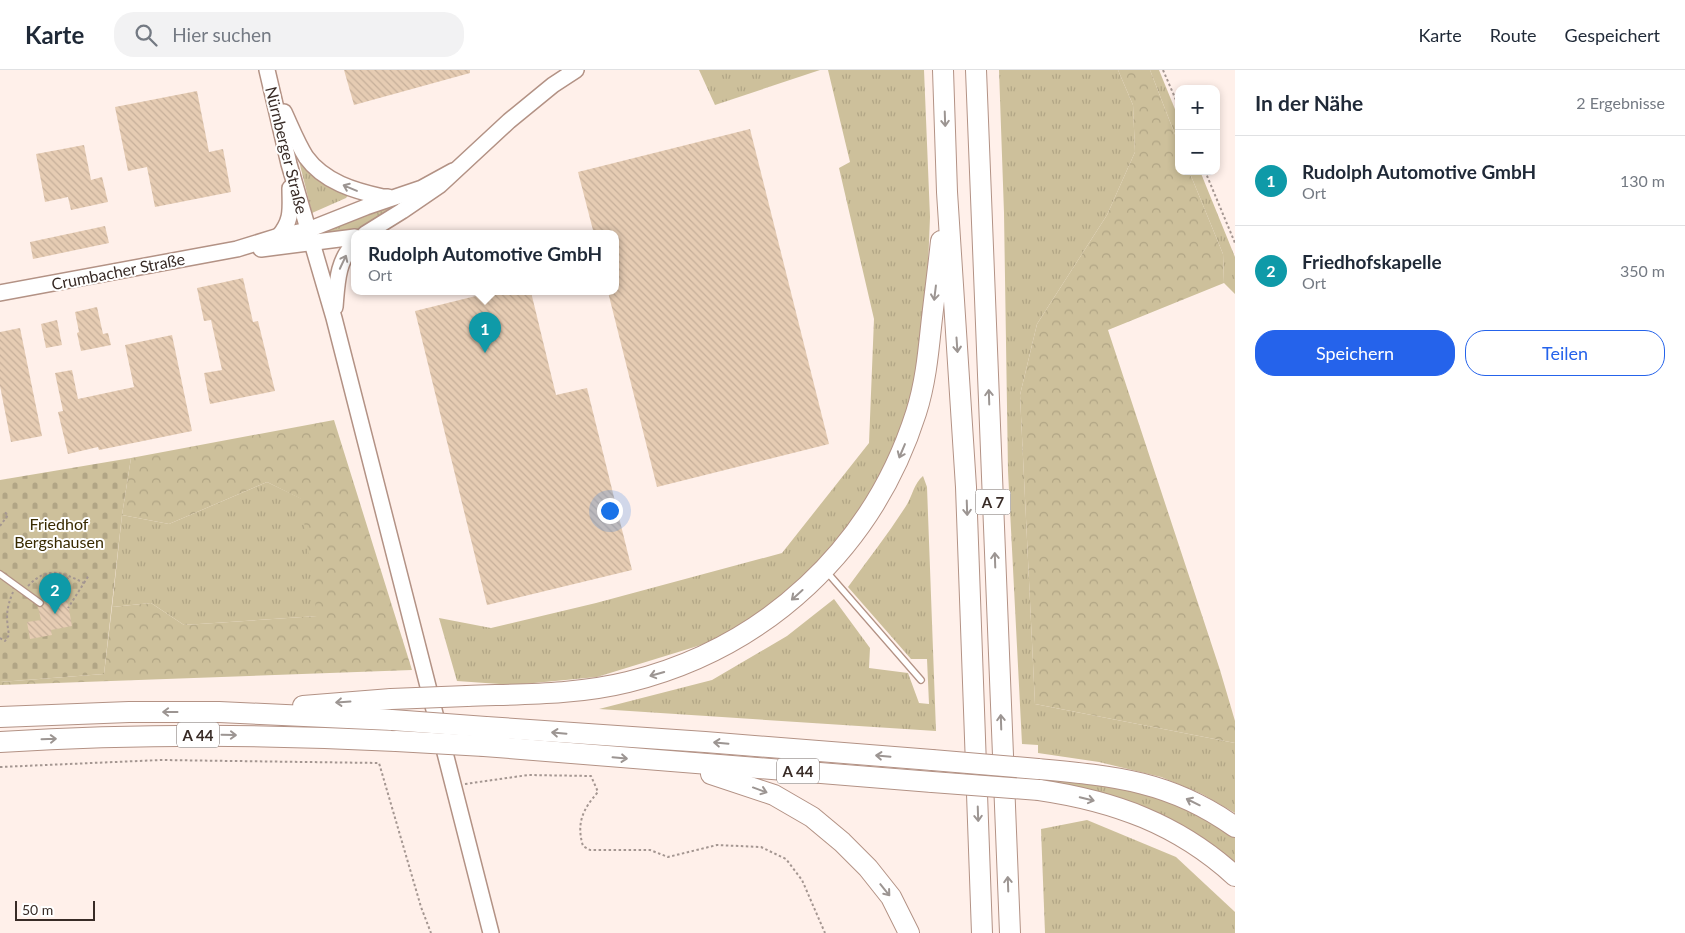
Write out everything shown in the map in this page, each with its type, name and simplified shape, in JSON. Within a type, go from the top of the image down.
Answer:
[{"type":"highway","name":"A 7","points":[[943,70],[947,192],[966,487],[982,933]]},
{"type":"highway","name":"A 7","points":[[976,70],[1010,933]]},
{"type":"highway","points":[[219,712],[392,699],[590,689],[664,672],[732,642],[764,622],[794,598],[825,569],[846,544],[869,514],[888,482],[904,448],[925,376],[947,192]]},
{"type":"highway","name":"A 44","points":[[0,717],[129,712],[219,712]]},
{"type":"highway","points":[[219,712],[392,720],[485,737],[705,742],[1038,769],[1120,778],[1154,786],[1195,802],[1235,826]]},
{"type":"highway","name":"A 44","points":[[0,742],[126,736],[220,735],[396,741],[485,737],[663,761],[1039,790],[1105,803],[1143,816],[1179,834],[1235,876]]},
{"type":"highway","points":[[663,761],[728,778],[774,795],[812,817],[842,842],[868,868],[891,897],[909,933]]},
{"type":"main road","name":"Nürnberger Straße","points":[[267,70],[289,164],[334,318],[491,933]]},
{"type":"main road","points":[[372,230],[440,184],[508,121],[553,85],[576,70]]},
{"type":"main road","points":[[271,85],[298,144],[307,158],[317,168],[334,181],[354,191],[383,197],[397,196]]},
{"type":"main road","points":[[279,236],[288,222],[290,214],[289,164]]},
{"type":"main road","points":[[310,236],[397,196],[422,188],[454,171]]},
{"type":"main road","name":"Crumbacher Straße","points":[[0,294],[35,285],[237,249],[279,236],[310,236]]},
{"type":"main road","points":[[310,236],[351,237]]},
{"type":"main road","name":"Crumbacher Straße","points":[[237,249],[258,249],[310,236]]},
{"type":"main road","points":[[334,318],[338,271],[343,259],[351,248]]},
{"type":"lane","points":[[825,569],[921,680]]},
{"type":"lane","points":[[0,574],[40,603]]},
{"type":"path","points":[[1163,70],[1175,98]]},
{"type":"path","points":[[1207,175],[1235,243]]},
{"type":"path","points":[[0,526],[8,515],[3,511]]},
{"type":"path","points":[[23,591],[39,577],[49,573],[64,574],[84,583]]},
{"type":"path","points":[[68,608],[88,575]]},
{"type":"path","points":[[54,601],[69,576]]},
{"type":"path","points":[[0,638],[4,641],[9,635],[6,617],[16,586]]},
{"type":"path","points":[[0,767],[161,760],[379,763],[421,907],[431,933]]},
{"type":"path","points":[[453,786],[528,775],[591,776],[598,792],[586,805],[580,823],[580,838],[583,846],[590,850],[650,850],[668,857],[717,845],[761,847],[786,859],[802,880],[825,933]]},
{"type":"green space","points":[[699,70],[820,70],[715,105]]},
{"type":"green space","points":[[828,70],[924,70],[930,217],[925,344],[906,428],[836,552],[781,601],[714,641],[597,677],[513,685],[457,681],[439,618],[491,628],[596,603],[782,553],[869,443],[874,319],[839,168],[850,162]]},
{"type":"green space","points":[[999,70],[1118,70],[1133,105],[1135,152],[1107,215],[1037,324],[1020,395],[1035,704],[1235,743],[1235,813],[1202,794],[1161,777],[1099,762],[1038,753],[1038,745],[1022,744],[1008,471],[1004,213]]},
{"type":"green space","points":[[1118,70],[1150,70],[1175,135],[1175,175],[1191,175],[1223,254],[1224,283],[1108,330],[1220,670],[1235,721],[1235,743],[1035,704],[1020,395],[1037,324],[1107,215],[1135,152],[1133,105]]},
{"type":"green space","points":[[1150,70],[1159,70],[1175,109],[1175,135]]},
{"type":"green space","points":[[298,157],[349,194],[346,198],[312,213]]},
{"type":"green space","points":[[1191,175],[1202,175],[1235,257],[1235,294],[1224,283],[1223,254]]},
{"type":"green space","points":[[403,201],[379,220],[359,230],[330,234],[324,232]]},
{"type":"green space","points":[[334,420],[412,670],[0,685],[0,682],[104,674],[112,607],[151,603],[184,625],[317,616],[301,499],[267,482],[169,524],[122,515],[131,458]]},
{"type":"green space","name":"Friedhof Bergshausen","points":[[131,458],[122,515],[104,674],[0,682],[0,480]]},
{"type":"green space","points":[[923,476],[927,487],[936,731],[599,709],[712,680],[787,636],[834,599],[870,648],[869,668],[908,673],[919,703],[929,704],[927,659],[911,659],[848,587],[899,516],[917,482]]},
{"type":"green space","points":[[267,482],[302,499],[318,616],[184,625],[151,603],[112,607],[122,515],[169,524]]},
{"type":"green space","points":[[1038,778],[1119,789],[1158,798],[1177,805],[1206,818],[1235,838],[1235,864],[1085,789],[1038,781]]},
{"type":"green space","points":[[1087,820],[1176,857],[1235,912],[1235,933],[1045,933],[1041,829]]},
{"type":"building","points":[[344,70],[470,70],[470,73],[354,105]]},
{"type":"building","points":[[197,91],[209,152],[223,149],[231,192],[155,207],[147,167],[128,171],[115,107]]},
{"type":"building","points":[[750,129],[829,444],[657,487],[609,295],[619,295],[619,230],[593,230],[578,172]]},
{"type":"building","points":[[84,145],[91,180],[102,177],[108,202],[71,210],[68,197],[45,202],[36,154]]},
{"type":"building","points":[[105,226],[109,243],[33,259],[30,242]]},
{"type":"building","points":[[243,278],[253,322],[258,321],[275,391],[210,404],[204,373],[222,370],[211,320],[204,321],[197,288]]},
{"type":"building","points":[[480,295],[532,295],[556,395],[587,388],[632,570],[487,605],[415,311]]},
{"type":"building","points":[[97,307],[103,334],[108,333],[111,345],[81,351],[75,312]]},
{"type":"building","points":[[57,320],[62,345],[46,348],[41,324]]},
{"type":"building","points":[[20,328],[42,436],[11,442],[0,386],[0,332]]},
{"type":"building","points":[[172,335],[192,431],[99,450],[98,447],[68,454],[58,412],[63,411],[55,373],[72,370],[78,399],[134,387],[125,345]]},
{"type":"building","points":[[67,598],[72,626],[51,630],[52,635],[30,639],[27,622],[41,620],[38,607],[42,607],[45,603]]},
{"type":"place","name":"Rudolph Automotive GmbH","points":[[485,353]]},
{"type":"place","name":"Friedhofskapelle","points":[[55,614]]}]
